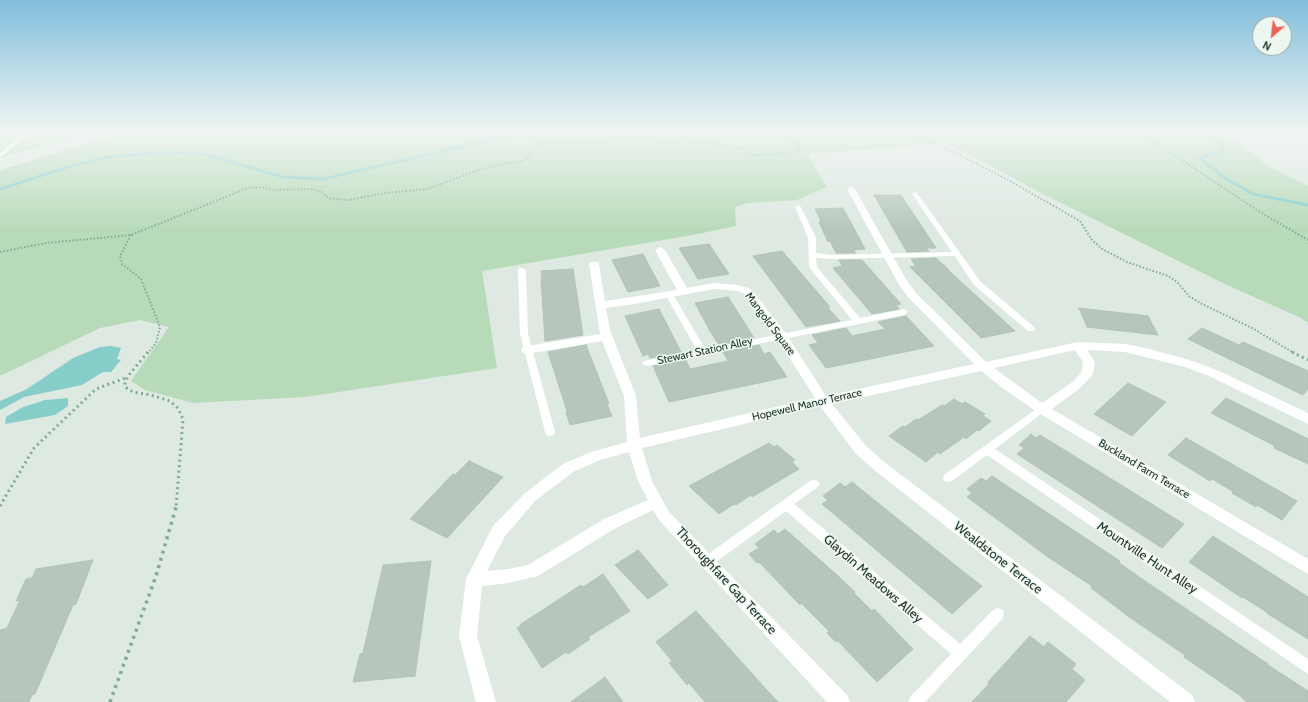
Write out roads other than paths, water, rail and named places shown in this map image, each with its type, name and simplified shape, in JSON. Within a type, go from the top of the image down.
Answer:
[{"type":"street","name":"Buckland Farm Terrace","points":[[851,189],[902,281],[912,295],[983,366],[1008,386],[1042,409],[1308,568]]},
{"type":"street","points":[[660,250],[684,292]]},
{"type":"street","name":"Thoroughfare Gap Terrace","points":[[594,264],[604,330],[630,396],[634,445],[646,481],[656,502],[664,516],[840,702]]},
{"type":"street","name":"Mangold Square","points":[[600,304],[634,301],[714,286],[727,286],[747,291],[781,336],[823,401]]},
{"type":"street","points":[[527,350],[607,336]]},
{"type":"street","points":[[1042,409],[1075,386],[1087,374],[1089,362],[1078,346]]},
{"type":"street","name":"Hopewell Manor Terrace","points":[[486,702],[468,636],[474,579],[499,531],[530,497],[568,468],[596,456],[634,445],[823,401],[1078,346],[1125,348],[1146,352],[1189,364],[1216,374],[1308,419]]},
{"type":"street","name":"Wealdstone Terrace","points":[[823,401],[861,450],[883,469],[1185,702]]},
{"type":"street","points":[[474,579],[509,576],[532,571],[609,524],[656,502]]},
{"type":"lane","points":[[915,194],[977,283],[1031,329]]},
{"type":"lane","points":[[798,207],[812,238],[813,267],[858,321]]},
{"type":"lane","points":[[813,255],[833,257],[957,254]]},
{"type":"lane","points":[[522,270],[524,334],[527,350],[550,432]]},
{"type":"lane","points":[[670,294],[702,352]]},
{"type":"lane","name":"Stewart Station Alley","points":[[647,363],[904,312]]},
{"type":"lane","points":[[948,478],[1042,409]]},
{"type":"lane","name":"Mountville Hunt Alley","points":[[987,450],[1308,667]]},
{"type":"lane","points":[[708,561],[814,484]]},
{"type":"lane","name":"Glaydin Meadows Alley","points":[[786,504],[960,653]]},
{"type":"lane","points":[[915,702],[998,614]]},
{"type":"water","points":[[111,346],[121,348],[117,359],[121,360],[111,372],[103,372],[82,385],[24,397],[0,410],[0,401],[27,389],[73,358],[100,347]]},
{"type":"water","points":[[68,398],[68,406],[55,415],[5,424],[6,417],[23,407],[45,400]]},
{"type":"waterway","points":[[0,189],[76,165]]},
{"type":"waterway","points":[[241,165],[283,177],[323,179],[384,165]]},
{"type":"waterway","points":[[1208,165],[1230,181],[1253,194],[1308,205]]}]
